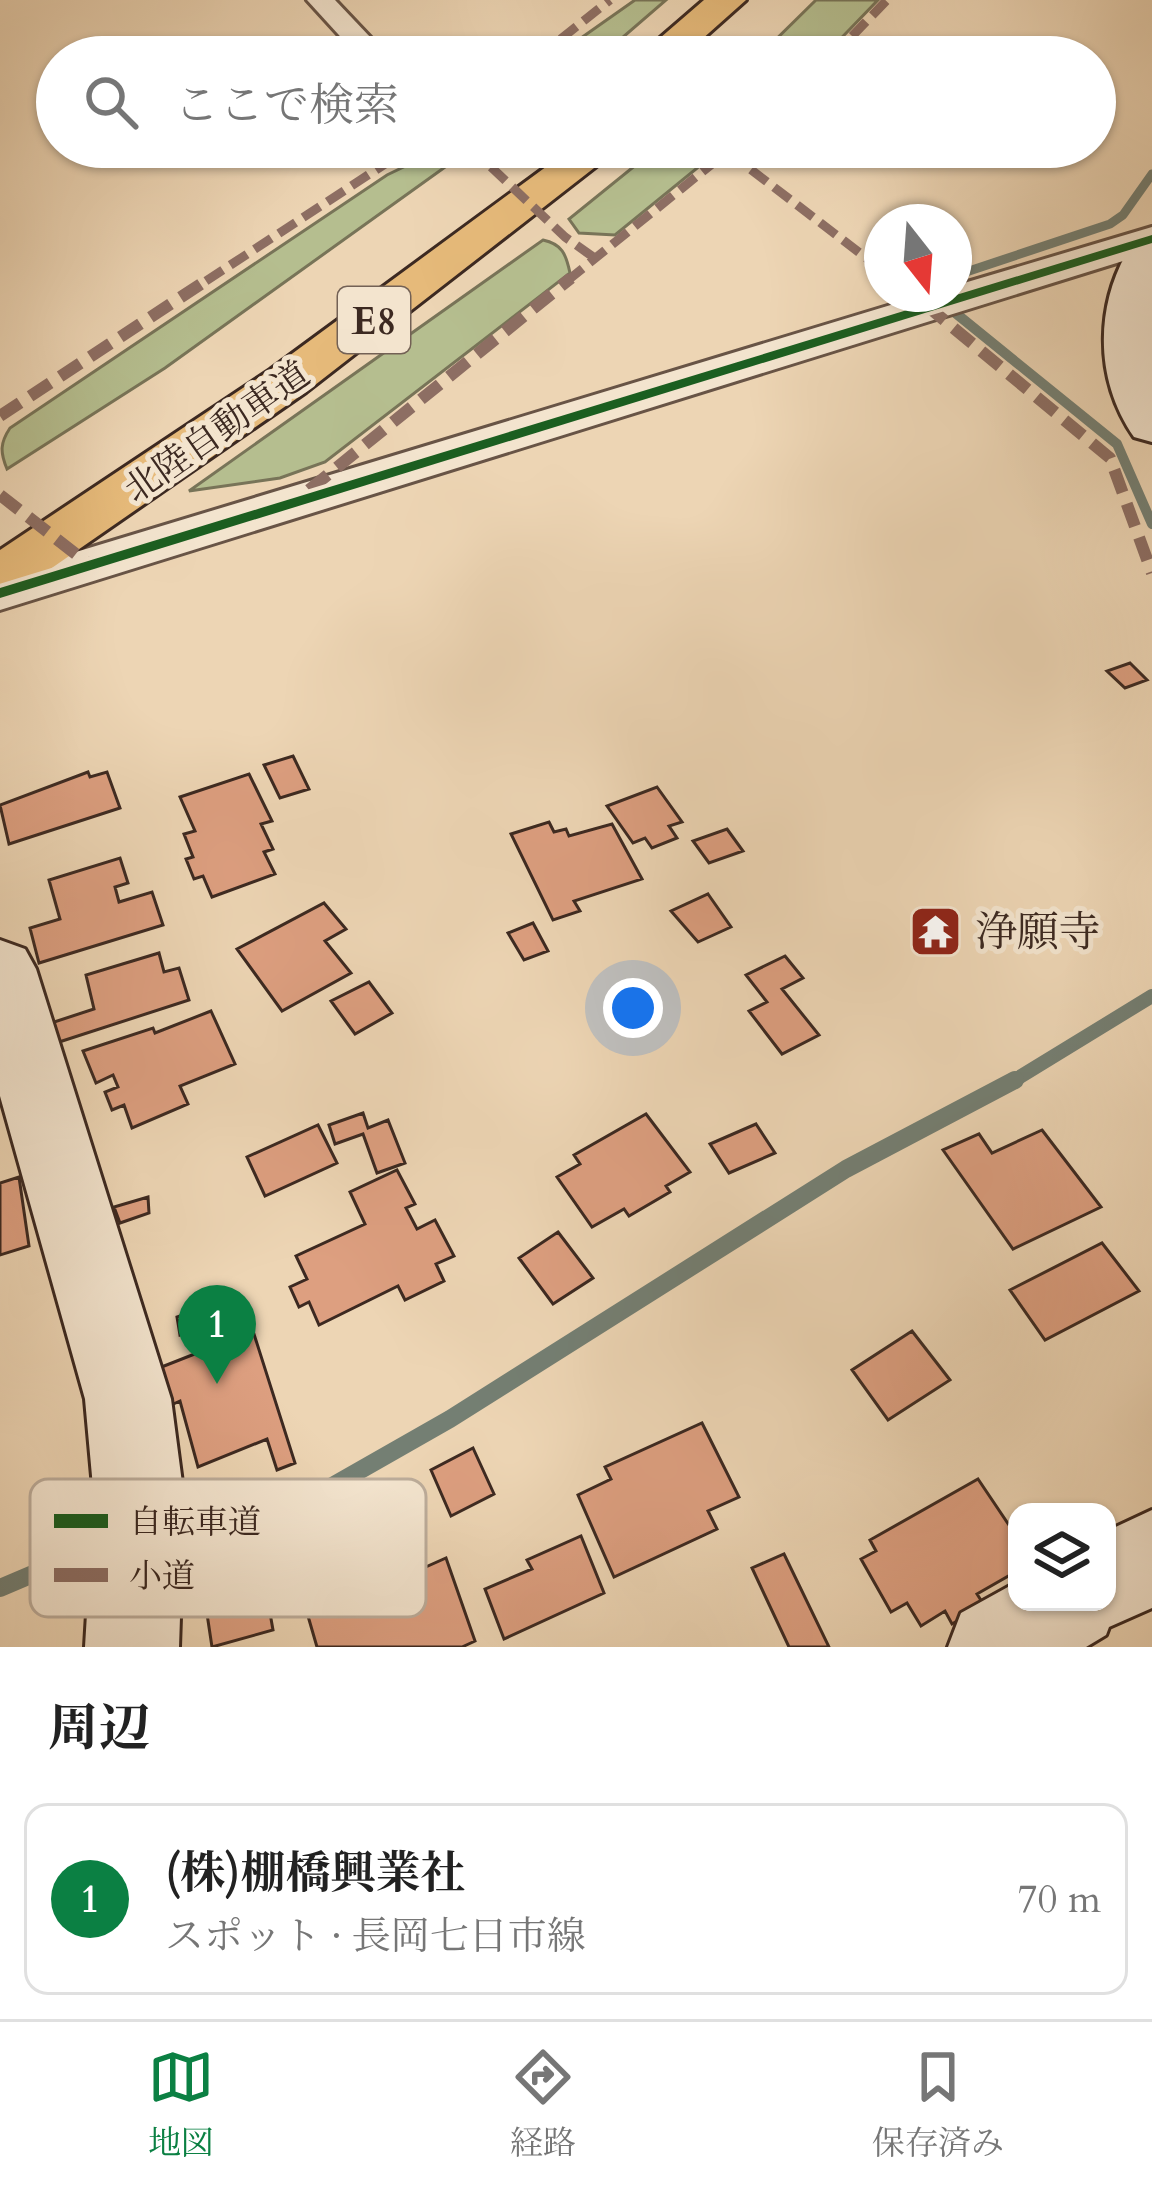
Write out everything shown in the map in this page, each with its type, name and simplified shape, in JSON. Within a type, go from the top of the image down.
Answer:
[{"type":"highway","points":[[656,36],[697,0]]},
{"type":"highway","points":[[683,36],[727,0]]},
{"type":"highway","points":[[731,36],[766,5]]},
{"type":"highway","name":"北陸自動車道","points":[[0,578],[119,472],[504,168]]},
{"type":"highway","name":"北陸自動車道","points":[[378,268],[515,168]]},
{"type":"highway","name":"北陸自動車道","points":[[0,523],[119,472],[420,287],[573,168]]},
{"type":"main road","points":[[1152,248],[1140,264],[1126,317],[1133,381],[1152,426]]},
{"type":"main road","points":[[0,969],[128,1399],[138,1479]]},
{"type":"main road","points":[[1116,1577],[1152,1556]]},
{"type":"main road","points":[[994,1647],[1057,1611]]},
{"type":"main road","points":[[132,1647],[134,1617]]},
{"type":"street","points":[[320,0],[355,36]]},
{"type":"street","points":[[0,593],[1152,239]]},
{"type":"green space","points":[[635,0],[666,0],[624,36],[584,36]]},
{"type":"green space","points":[[816,0],[878,0],[843,36],[779,36]]},
{"type":"green space","points":[[402,168],[444,168],[165,368],[7,469],[2,448],[10,428]]},
{"type":"green space","points":[[632,168],[697,168],[615,235],[579,233],[569,219]]},
{"type":"green space","points":[[543,240],[562,251],[570,273],[325,462],[280,478],[189,491]]},
{"type":"building","points":[[1130,663],[1147,680],[1125,688],[1107,671]]},
{"type":"building","points":[[293,756],[309,789],[280,798],[264,765]]},
{"type":"building","points":[[88,772],[90,777],[107,772],[120,808],[9,844],[0,805]]},
{"type":"building","points":[[249,774],[272,821],[261,824],[273,849],[264,852],[275,874],[212,897],[203,876],[194,879],[186,859],[193,857],[184,834],[195,831],[180,797]]},
{"type":"building","points":[[657,787],[682,822],[669,826],[677,838],[652,848],[645,838],[633,843],[607,806]]},
{"type":"building","points":[[549,822],[554,832],[566,829],[569,836],[612,824],[642,879],[574,901],[580,911],[553,920],[511,834]]},
{"type":"building","points":[[727,829],[743,851],[709,863],[693,841]]},
{"type":"building","points":[[120,858],[128,883],[115,887],[119,902],[152,892],[163,925],[39,963],[30,928],[60,919],[49,880]]},
{"type":"building","points":[[708,894],[731,927],[698,942],[671,911]]},
{"type":"building","points":[[324,903],[346,929],[325,941],[351,973],[282,1011],[237,949]]},
{"type":"building","points":[[533,923],[548,951],[524,960],[508,933]]},
{"type":"building","points":[[159,953],[164,972],[179,968],[189,1000],[56,1043],[51,1023],[94,1009],[86,975]]},
{"type":"building","points":[[785,956],[803,978],[782,989],[819,1035],[782,1054],[749,1011],[767,1002],[746,975]]},
{"type":"building","points":[[369,982],[392,1013],[355,1034],[331,1001]]},
{"type":"building","points":[[211,1011],[235,1064],[180,1086],[188,1104],[132,1128],[124,1105],[112,1110],[105,1092],[118,1087],[113,1075],[96,1083],[83,1051],[153,1028],[155,1033]]},
{"type":"building","points":[[363,1113],[368,1128],[388,1120],[405,1163],[377,1173],[363,1134],[335,1144],[329,1125]]},
{"type":"building","points":[[646,1114],[690,1172],[666,1186],[670,1192],[629,1216],[624,1209],[592,1227],[557,1177],[580,1164],[574,1155]]},
{"type":"building","points":[[756,1124],[775,1153],[729,1173],[710,1144]]},
{"type":"building","points":[[318,1125],[337,1163],[265,1196],[247,1157]]},
{"type":"building","points":[[1042,1130],[1101,1207],[1013,1249],[943,1150],[979,1134],[992,1153]]},
{"type":"building","points":[[397,1170],[415,1204],[406,1208],[417,1229],[435,1220],[454,1256],[436,1264],[444,1281],[405,1300],[398,1286],[319,1325],[309,1302],[299,1307],[290,1287],[307,1279],[296,1256],[365,1224],[350,1192]]},
{"type":"building","points":[[19,1177],[29,1246],[0,1255],[0,1183]]},
{"type":"building","points":[[148,1197],[149,1213],[120,1223],[114,1207]]},
{"type":"building","points":[[558,1232],[593,1278],[553,1304],[519,1258]]},
{"type":"building","points":[[1102,1243],[1139,1291],[1045,1340],[1010,1290]]},
{"type":"building","points":[[215,1304],[220,1322],[180,1335],[177,1317]]},
{"type":"building","points":[[253,1331],[295,1463],[277,1470],[267,1439],[198,1467],[180,1401],[169,1406],[159,1368]]},
{"type":"building","points":[[912,1331],[950,1380],[888,1420],[852,1370]]},
{"type":"building","points":[[702,1423],[739,1497],[708,1511],[717,1529],[614,1577],[578,1495],[611,1479],[605,1467]]},
{"type":"building","points":[[473,1448],[494,1494],[451,1516],[431,1470]]},
{"type":"building","points":[[978,1479],[1008,1524],[1008,1576],[977,1594],[984,1605],[952,1624],[945,1611],[921,1626],[907,1603],[891,1612],[861,1559],[876,1551],[870,1540]]},
{"type":"building","points":[[581,1536],[604,1593],[504,1639],[485,1589],[532,1569],[527,1560]]},
{"type":"building","points":[[784,1554],[829,1647],[789,1647],[752,1568]]},
{"type":"building","points":[[446,1558],[475,1641],[462,1647],[317,1647],[308,1617],[426,1617],[426,1567]]},
{"type":"building","points":[[207,1617],[271,1617],[273,1630],[212,1647]]},
{"type":"waterway","points":[[972,270],[1110,224],[1123,215],[1152,174]]},
{"type":"waterway","points":[[954,312],[1117,444],[1152,524]]},
{"type":"waterway","points":[[1014,1080],[1152,996]]},
{"type":"waterway","points":[[345,1479],[450,1419],[846,1169],[1014,1080]]},
{"type":"waterway","points":[[1010,1083],[1014,1080]]},
{"type":"waterway","points":[[0,1588],[30,1575]]},
{"type":"marked path","points":[[565,36],[610,0]]},
{"type":"marked path","points":[[852,36],[887,0]]},
{"type":"marked path","points":[[0,416],[379,168]]},
{"type":"marked path","points":[[492,168],[565,237],[596,259]]},
{"type":"marked path","points":[[309,490],[707,168]]},
{"type":"marked path","points":[[749,168],[864,256]]},
{"type":"marked path","points":[[934,312],[1110,458],[1152,573]]},
{"type":"marked path","points":[[0,495],[90,565]]},
{"type":"cycle path","points":[[0,593],[1152,239]]},
{"type":"place","name":"浄願寺","points":[[936,931]]},
{"type":"place","name":"(株)棚橋興業社","points":[[217,1384]]}]
